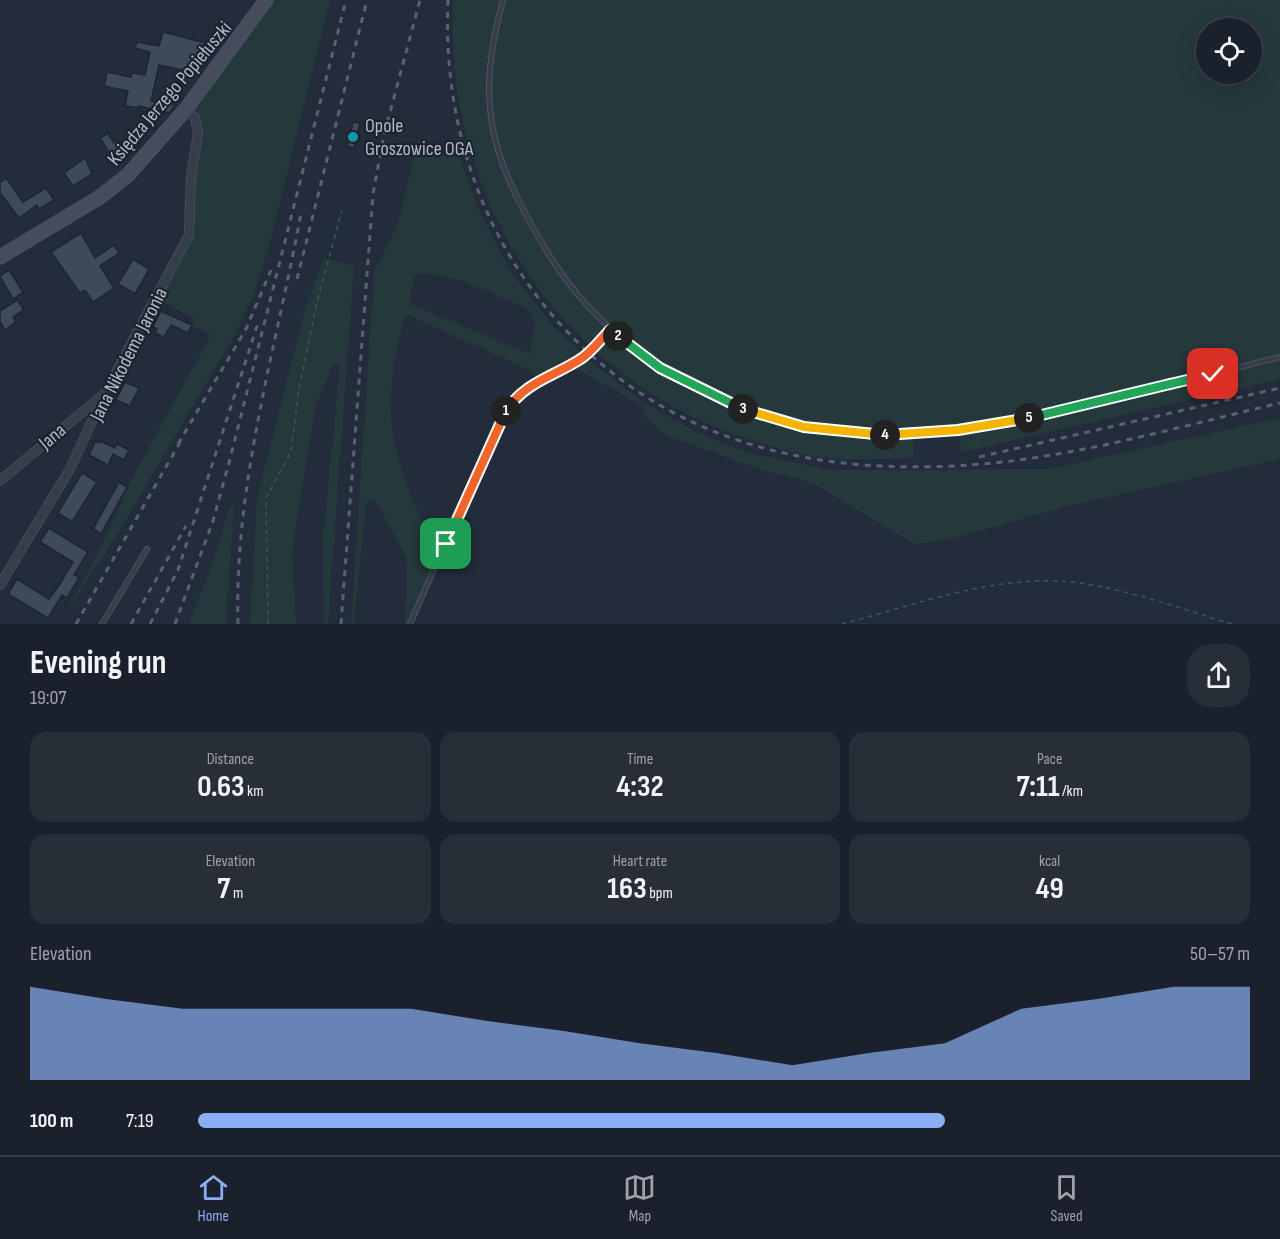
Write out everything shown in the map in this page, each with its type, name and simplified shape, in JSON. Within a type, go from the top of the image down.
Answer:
[{"type":"main road","name":"Księdza Jerzego Popiełuszki","points":[[0,257],[119,183],[186,109],[266,0]]},
{"type":"street","name":"Jana Nikodema Jaronia","points":[[0,585],[70,468],[105,393],[189,235],[191,169],[198,133],[195,118],[186,109]]},
{"type":"street","name":"Jana","points":[[0,480],[105,393]]},
{"type":"lane","points":[[503,0],[488,76],[490,117],[500,158],[550,258],[610,330],[660,368],[692,386],[752,413],[804,427],[891,436],[918,435],[1007,422],[1280,357]]},
{"type":"lane","points":[[410,624],[493,435],[511,403],[532,384],[585,356],[610,330]]},
{"type":"lane","points":[[102,624],[147,549]]},
{"type":"path","points":[[268,624],[266,498],[291,452],[299,388],[310,334],[342,210]]},
{"type":"path","points":[[842,624],[988,585],[1058,581],[1126,593],[1232,624]]},
{"type":"shaded area","points":[[266,0],[330,0],[268,250],[253,296],[231,342],[119,531],[66,614],[114,520],[129,484],[211,335],[192,325],[195,319],[157,298],[184,248],[198,133],[186,109]]},
{"type":"shaded area","points":[[453,0],[1280,0],[1280,379],[962,452],[958,430],[912,435],[915,458],[849,459],[811,456],[731,433],[660,398],[597,352],[545,296],[503,232],[473,160],[456,82]]},
{"type":"shaded area","points":[[418,140],[457,151],[479,210],[502,256],[519,283],[554,327],[597,367],[648,405],[696,432],[748,453],[831,470],[1049,469],[1280,418],[1280,459],[1068,506],[946,540],[914,544],[818,486],[794,477],[768,472],[667,436],[645,417],[642,406],[570,365],[540,380],[525,368],[406,314],[394,365],[391,417],[399,459],[438,561],[410,624],[405,624],[407,559],[377,503],[371,500],[366,503],[354,624],[351,624],[374,273],[398,224]],"holes":[[[423,273],[461,280],[528,309],[535,324],[530,354],[410,304],[414,277]]]},
{"type":"shaded area","points":[[324,258],[354,266],[328,624],[324,624],[323,538],[340,365],[334,364],[316,404],[294,538],[292,555],[296,624],[250,624],[257,498],[305,309]]},
{"type":"shaded area","points":[[230,506],[234,506],[226,624],[189,624],[214,558]]},
{"type":"building","points":[[163,32],[217,46],[214,54],[201,51],[196,73],[159,65],[151,101],[175,105],[169,113],[139,106],[139,108],[125,106],[128,91],[104,86],[107,72],[131,77],[132,73],[145,75],[150,52],[135,48],[137,42],[159,46]]},
{"type":"building","name":"Opole Groszowice OGA","points":[[353,122],[360,123],[354,148],[347,146]]},
{"type":"building","points":[[108,133],[114,143],[117,140],[128,158],[117,165],[100,138]]},
{"type":"building","points":[[85,158],[92,174],[73,186],[64,173]]},
{"type":"building","points":[[6,178],[23,202],[46,188],[54,200],[39,209],[37,205],[19,218],[0,193],[0,183]]},
{"type":"building","points":[[81,233],[95,258],[114,245],[119,253],[100,266],[114,288],[93,302],[85,290],[80,293],[51,252]]},
{"type":"building","points":[[133,259],[149,269],[135,294],[118,284]]},
{"type":"building","points":[[9,270],[23,292],[13,299],[0,276]]},
{"type":"building","points":[[17,300],[24,310],[13,317],[16,322],[5,330],[0,322],[0,311]]},
{"type":"building","points":[[161,311],[192,325],[188,333],[171,325],[164,337],[155,333],[157,329],[153,327]]},
{"type":"building","points":[[125,382],[139,388],[130,406],[116,400]]},
{"type":"building","points":[[100,441],[115,448],[117,444],[129,450],[124,460],[113,454],[108,465],[89,455],[95,442]]},
{"type":"building","points":[[82,473],[97,482],[72,522],[58,513]]},
{"type":"building","points":[[119,482],[127,487],[101,534],[93,529]]},
{"type":"building","points":[[49,528],[88,552],[74,575],[79,577],[67,598],[62,595],[48,618],[8,594],[17,579],[49,599],[60,584],[73,562],[40,542]]},
{"type":"railway","points":[[175,624],[213,521],[230,459],[346,0]]},
{"type":"railway","points":[[297,279],[367,0]]},
{"type":"railway","points":[[341,624],[373,194],[384,135],[420,0]]},
{"type":"railway","points":[[448,0],[451,79],[466,155],[495,228],[514,262],[536,295],[581,346],[631,386],[684,418],[741,441],[801,457],[863,465],[928,467],[994,463],[1066,452],[1138,438],[1280,403]]},
{"type":"railway","points":[[238,624],[239,572],[250,468],[301,213]]},
{"type":"railway","points":[[178,444],[246,329],[271,270]]},
{"type":"railway","points":[[150,624],[178,570],[259,320]]},
{"type":"railway","points":[[979,457],[1280,388]]},
{"type":"railway","points":[[76,624],[182,439]]},
{"type":"railway","points":[[131,624],[186,526]]},
{"type":"place","name":"Opole Groszowice OGA","points":[[353,137]]},
{"type":"route","points":[[446,544],[493,435],[511,403],[519,393],[532,384],[585,356],[610,330],[660,368],[684,382],[752,413],[804,427],[875,435],[918,435],[1007,422],[1213,374]]}]
